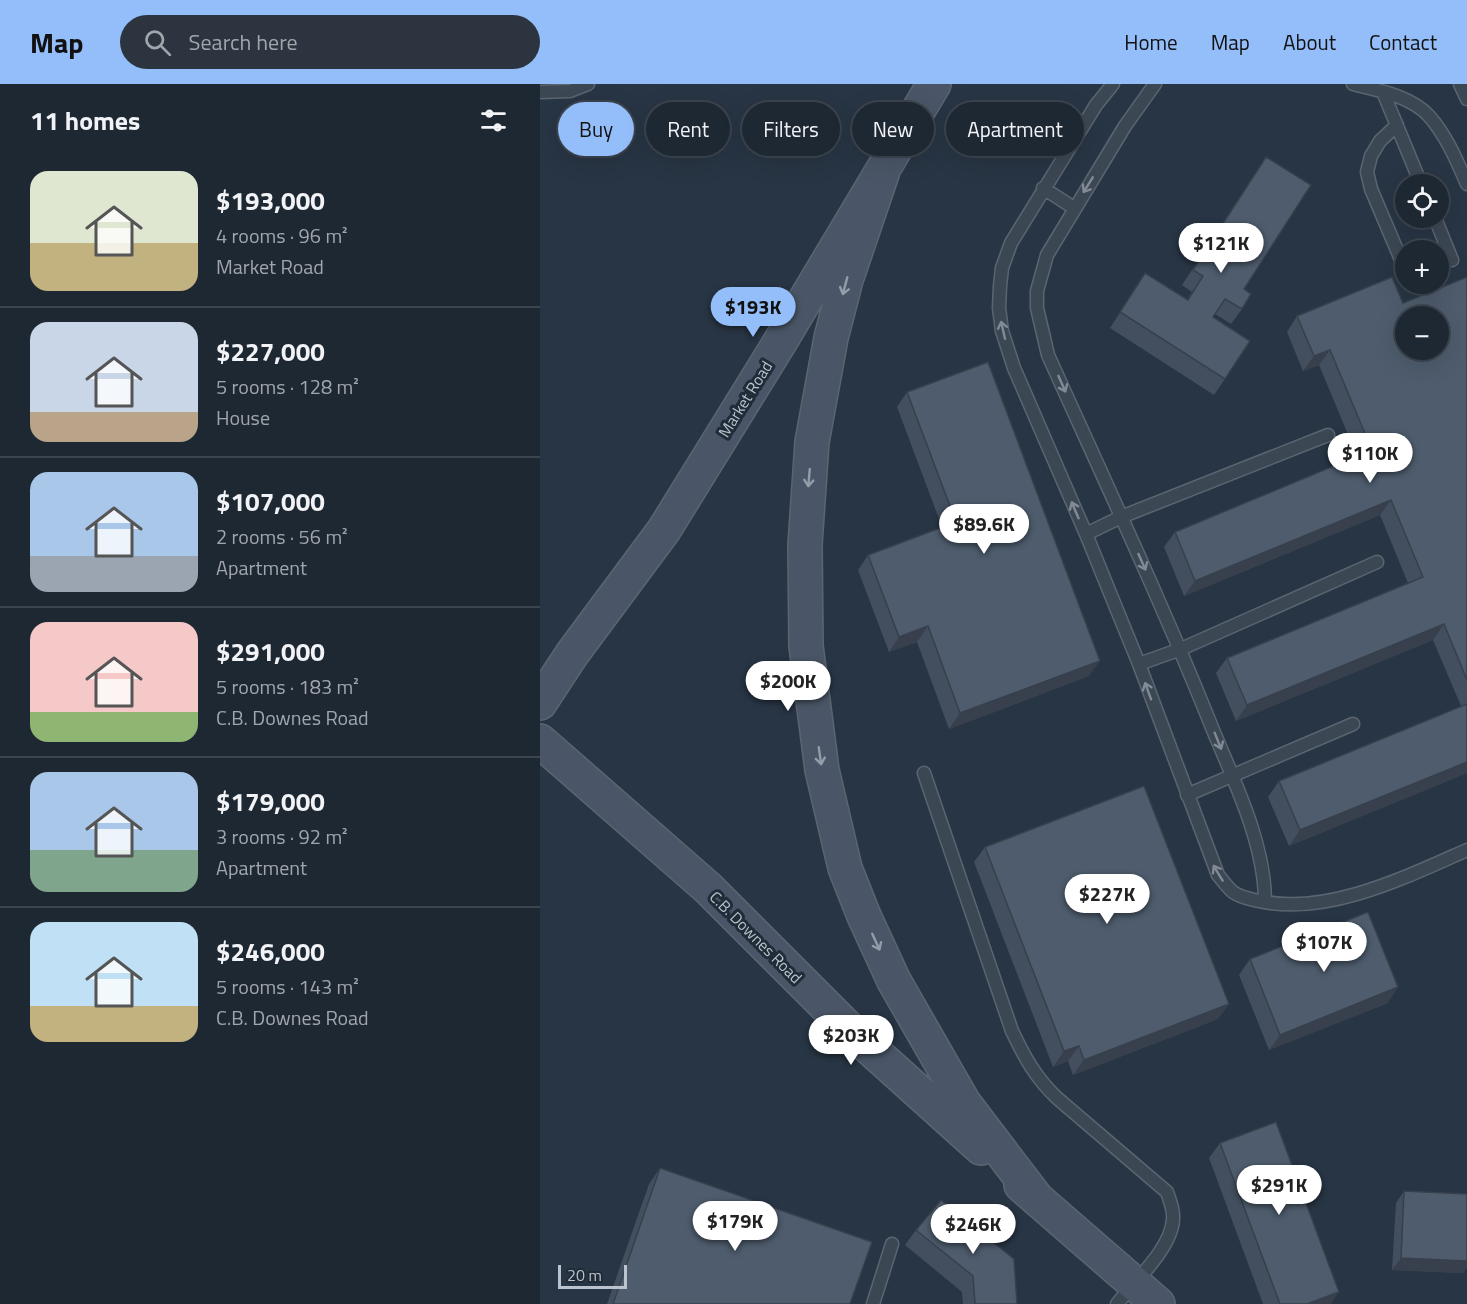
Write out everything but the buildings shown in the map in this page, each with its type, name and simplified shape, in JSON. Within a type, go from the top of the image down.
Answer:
[{"type":"main road","name":"Market Road","points":[[540,703],[572,654],[664,530],[934,84]]},
{"type":"main road","points":[[883,171],[846,280],[831,338],[812,442],[804,545],[806,646],[822,770],[845,868],[894,981],[964,1103],[1037,1199]]},
{"type":"main road","points":[[540,666],[555,663],[572,654]]},
{"type":"main road","name":"C.B. Downes Road","points":[[540,741],[708,888],[853,1033],[1037,1199],[1125,1293],[1158,1304]]},
{"type":"lane","points":[[540,92],[570,91],[588,84]]},
{"type":"lane","points":[[1113,84],[1096,105],[1011,243],[1002,268],[999,308],[1002,331],[1014,368],[1139,664],[1186,795],[1218,875],[1234,892],[1246,898],[1265,903],[1289,905],[1346,897],[1416,873],[1467,850]]},
{"type":"lane","points":[[1155,84],[1125,126],[1047,255],[1037,291],[1039,324],[1048,355],[1181,648],[1232,776],[1261,860],[1265,878],[1265,903]]},
{"type":"lane","points":[[1353,84],[1383,92],[1413,104],[1428,115],[1453,152],[1467,184]]},
{"type":"lane","points":[[1460,84],[1467,99]]},
{"type":"lane","points":[[1383,92],[1417,174]]},
{"type":"lane","points":[[1395,245],[1371,189],[1367,172],[1371,156],[1380,141],[1397,125]]},
{"type":"lane","points":[[1043,188],[1074,208]]},
{"type":"lane","points":[[1439,228],[1452,260]]},
{"type":"lane","points":[[1086,534],[1121,517],[1328,435]]},
{"type":"lane","points":[[1139,664],[1181,648],[1377,562]]},
{"type":"lane","points":[[1186,795],[1353,724]]},
{"type":"lane","points":[[924,772],[1012,1031],[1030,1068],[1049,1090],[1167,1192],[1172,1205],[1174,1221],[1166,1243],[1152,1263],[1125,1293]]},
{"type":"lane","points":[[873,1304],[892,1244]]}]
